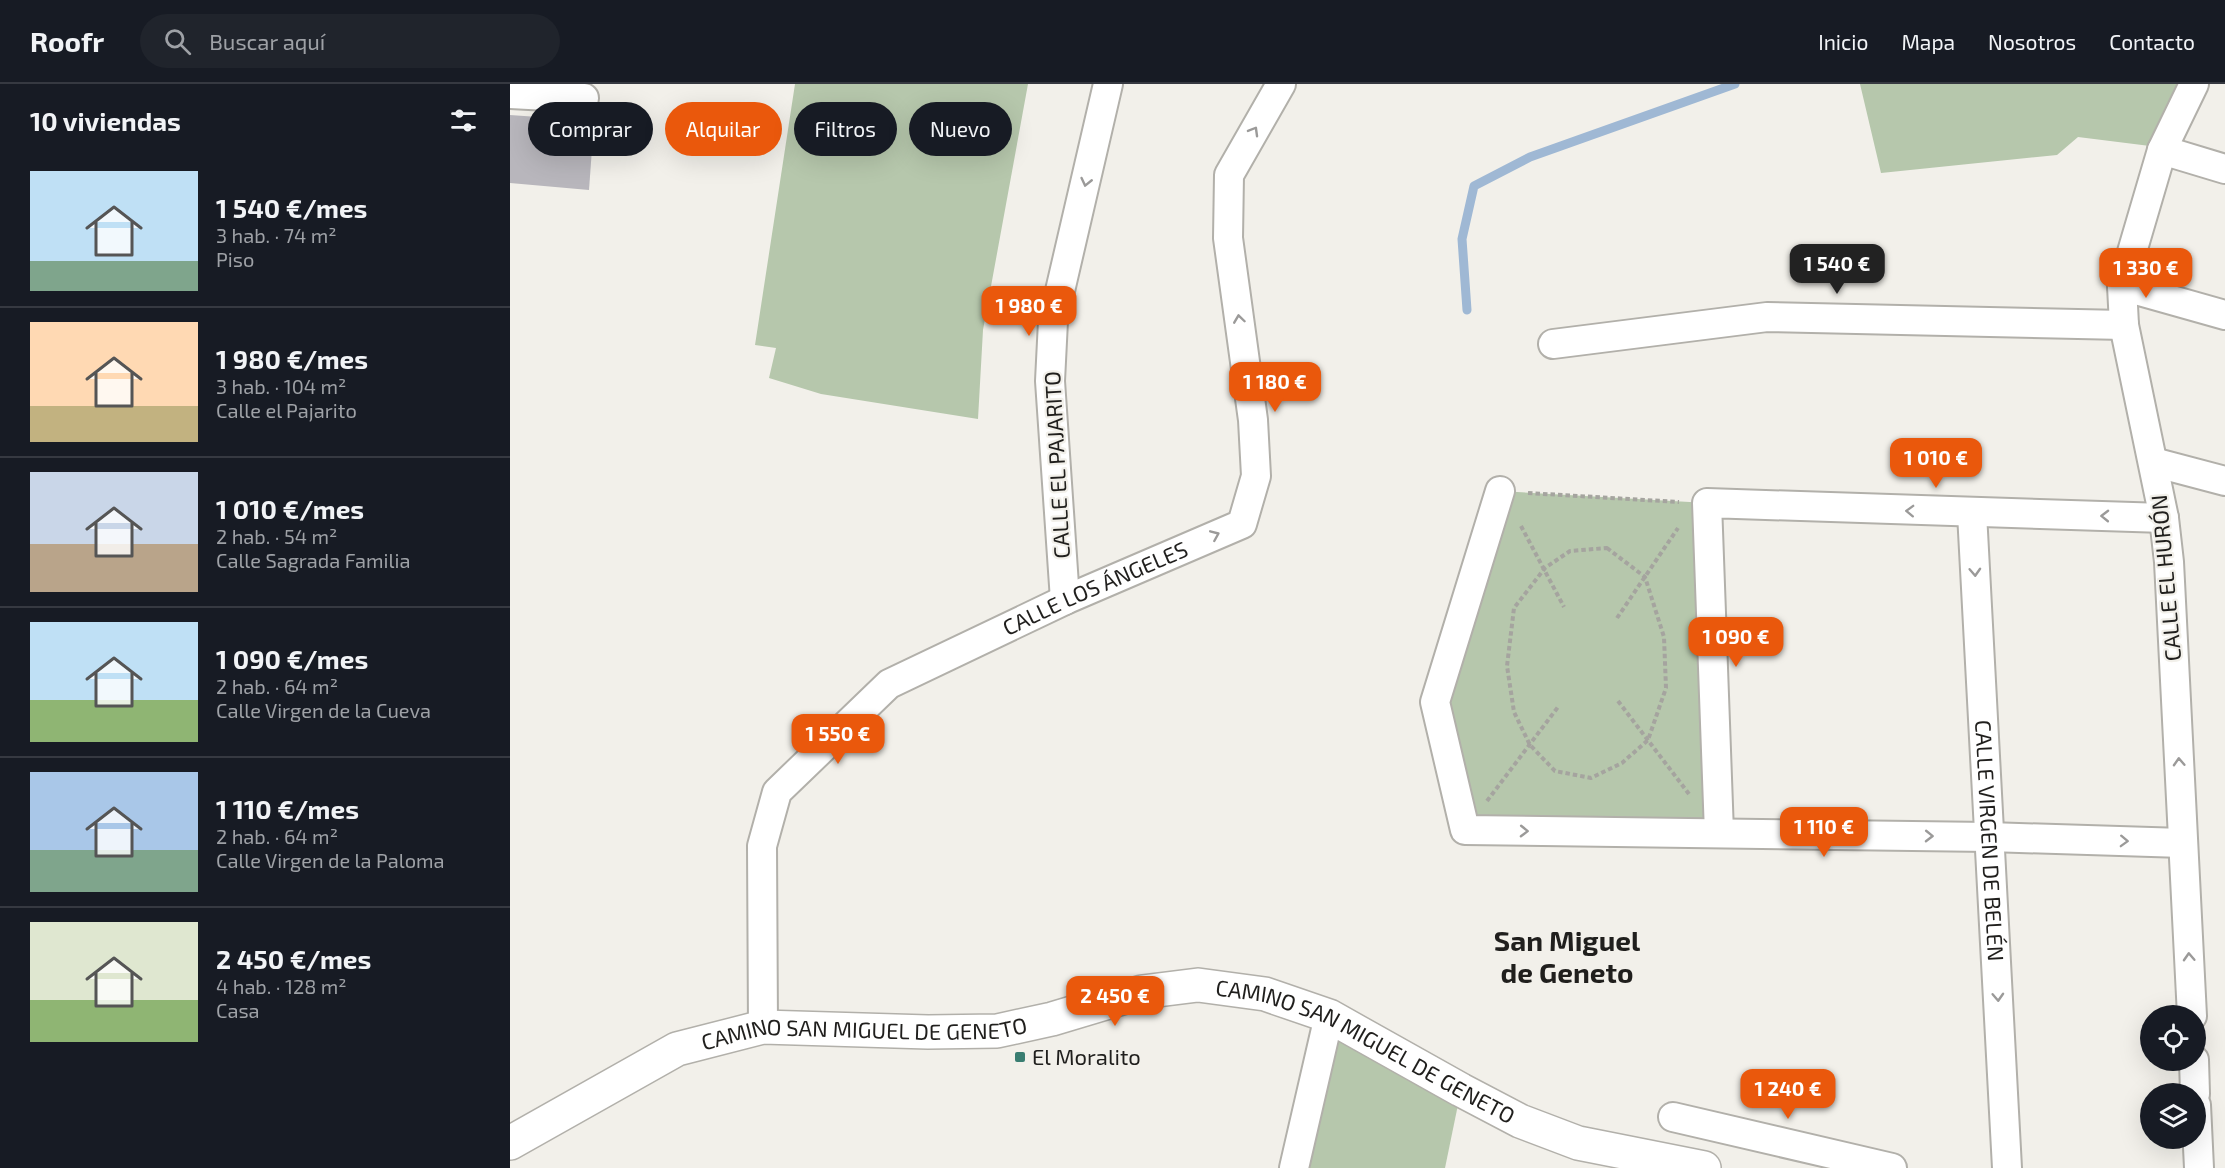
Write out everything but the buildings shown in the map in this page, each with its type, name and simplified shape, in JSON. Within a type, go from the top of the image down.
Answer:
[{"type":"main road","name":"CAMINO SAN MIGUEL DE GENETO","points":[[510,1143],[677,1049],[763,1027],[928,1032],[997,1031],[1052,1019],[1142,992],[1198,985],[1265,994],[1329,1016],[1520,1121],[1578,1143],[1704,1168]]},
{"type":"street","name":"CALLE EL PAJARITO","points":[[1065,600],[1050,381],[1053,321],[1108,84]]},
{"type":"street","name":"CALLE LOS ÁNGELES","points":[[763,1027],[762,846],[777,792],[890,684],[1065,600],[1242,524],[1256,476],[1253,420],[1228,238],[1229,175],[1281,84]]},
{"type":"street","name":"CALLE EL HURÓN","points":[[2191,1005],[2169,562],[2164,518],[2124,325],[2122,286],[2162,150],[2193,84]]},
{"type":"street","points":[[510,94],[584,98]]},
{"type":"street","points":[[2162,150],[2225,169]]},
{"type":"street","points":[[2122,286],[2225,315]]},
{"type":"street","points":[[1553,344],[1767,317],[2124,325]]},
{"type":"street","points":[[2153,462],[2225,481]]},
{"type":"street","points":[[1500,491],[1436,702],[1465,830],[1989,837],[2183,843]]},
{"type":"street","points":[[1719,833],[1701,503],[2164,518]]},
{"type":"street","name":"CALLE VIRGEN DE BELÉN","points":[[1972,513],[2007,1168]]},
{"type":"street","points":[[1294,1168],[1329,1016]]},
{"type":"street","points":[[1673,1117],[1892,1168]]},
{"type":"street","points":[[2198,1149],[2199,1168]]},
{"type":"path","points":[[1500,491],[1701,503]]},
{"type":"path","points":[[1500,491],[1545,568],[1564,607]]},
{"type":"path","points":[[1617,618],[1701,503]]},
{"type":"path","points":[[1607,548],[1645,577],[1664,637],[1666,688],[1648,740],[1622,763],[1591,778],[1555,771],[1530,745],[1514,712],[1507,666],[1514,608],[1545,568],[1570,551],[1607,548]]},
{"type":"path","points":[[1618,701],[1690,796]]},
{"type":"path","points":[[1465,830],[1558,707]]},
{"type":"green space","points":[[795,84],[1028,84],[983,330],[978,419],[821,394],[769,378],[776,348],[755,345]]},
{"type":"green space","points":[[1860,84],[2182,84],[2150,146],[2078,137],[2057,155],[1881,173]]},
{"type":"green space","points":[[1500,491],[1707,503],[1719,833],[1465,830],[1435,702]]},
{"type":"green space","points":[[1318,1012],[1461,1090],[1445,1168],[1284,1168]]},
{"type":"waterway","points":[[1467,310],[1462,239],[1474,186],[1530,157],[1735,84]]},
{"type":"place","name":"El Moralito","points":[[1020,1057]]},
{"type":"district","name":"San Miguel de Geneto","points":[[1567,957]]}]
